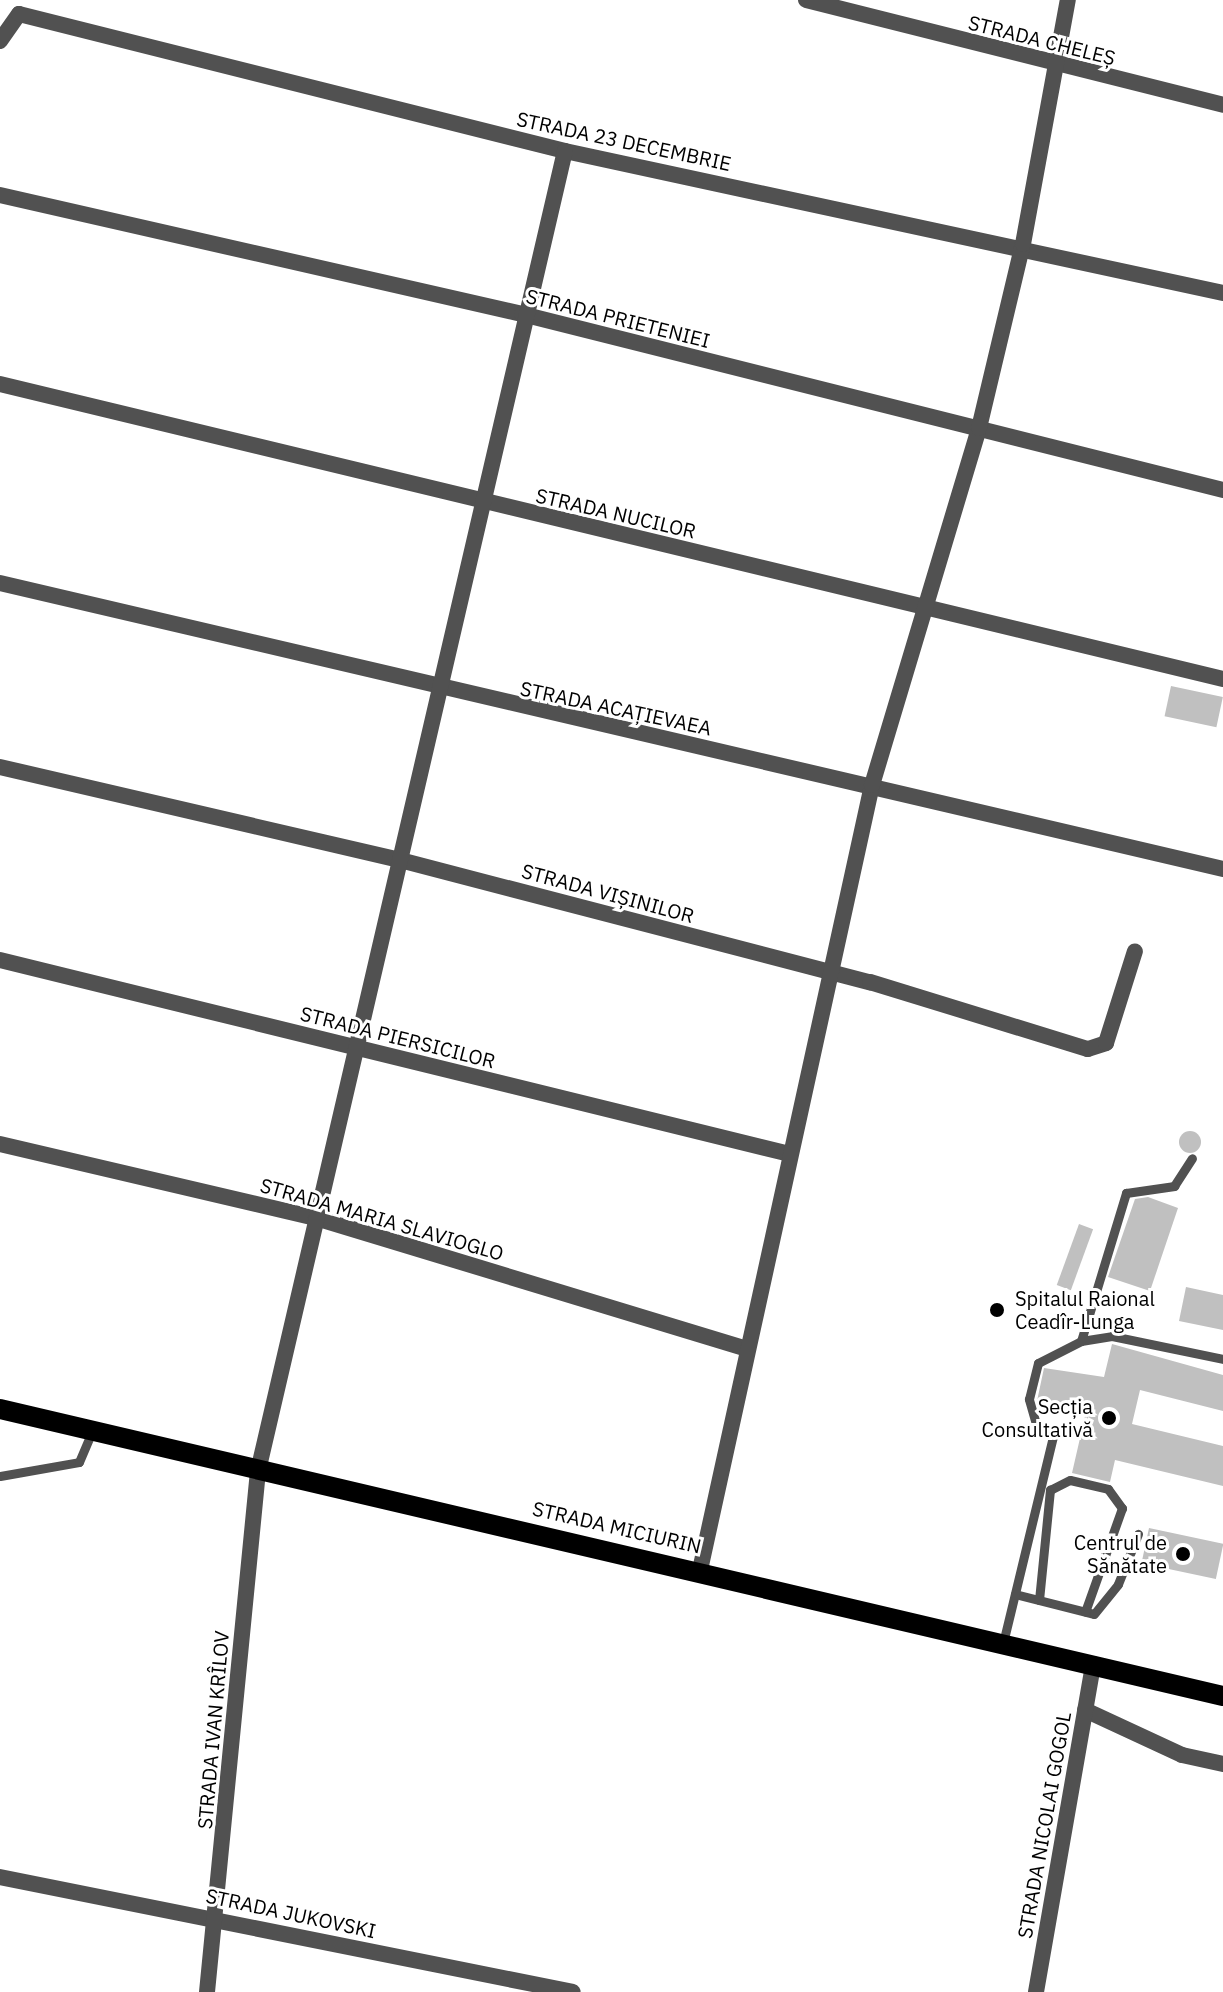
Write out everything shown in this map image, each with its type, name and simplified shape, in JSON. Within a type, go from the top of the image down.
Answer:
[{"type":"main road","name":"STRADA MICIURIN","points":[[0,1409],[258,1471],[700,1570],[1223,1696]]},
{"type":"street","name":"STRADA CHELEȘ","points":[[806,0],[1057,66],[1223,105]]},
{"type":"street","points":[[700,1570],[786,1153],[872,785],[979,428],[1023,244],[1068,0]]},
{"type":"street","name":"STRADA 23 DECEMBRIE","points":[[0,41],[19,14],[565,151],[1023,244],[1223,293]]},
{"type":"street","name":"STRADA IVAN KRÎLOV","points":[[207,1992],[258,1471],[352,1046],[400,860],[522,314],[565,151]]},
{"type":"street","name":"STRADA PRIETENIEI","points":[[0,195],[522,314],[1223,490]]},
{"type":"street","name":"STRADA NUCILOR","points":[[0,384],[1223,679]]},
{"type":"street","name":"STRADA ACAȚIEVAEA","points":[[0,583],[437,689],[872,785],[1223,869]]},
{"type":"street","name":"STRADA VIȘINILOR","points":[[0,767],[400,860],[830,972],[1099,1048],[1135,951]]},
{"type":"street","name":"STRADA PIERSICILOR","points":[[0,960],[786,1153]]},
{"type":"street","name":"STRADA MARIA SLAVIOGLO","points":[[0,1144],[316,1218],[748,1349]]},
{"type":"street","name":"STRADA NICOLAI GOGOL","points":[[1036,1992],[1093,1664]]},
{"type":"street","points":[[1085,1710],[1182,1755],[1223,1764]]},
{"type":"street","name":"STRADA JUKOVSKI","points":[[0,1877],[573,1992]]},
{"type":"lane","points":[[1081,1341],[1126,1193],[1174,1186],[1192,1158]]},
{"type":"lane","points":[[1003,1643],[1053,1437],[1036,1424],[1029,1399],[1038,1363],[1081,1341],[1112,1336],[1223,1359]]},
{"type":"lane","points":[[0,1476],[79,1462],[92,1431]]},
{"type":"lane","points":[[1039,1600],[1050,1490],[1070,1480],[1108,1489],[1122,1508],[1085,1612]]},
{"type":"lane","points":[[1015,1594],[1094,1614],[1118,1584],[1138,1534]]},
{"type":"building","points":[[1171,686],[1223,697],[1216,727],[1165,716]]},
{"type":"building","points":[[1190,1131],[1201,1142],[1190,1153],[1179,1142]]},
{"type":"building","points":[[1148,1197],[1178,1208],[1150,1291],[1108,1277],[1135,1199]]},
{"type":"building","points":[[1079,1224],[1093,1229],[1071,1290],[1057,1285]]},
{"type":"building","points":[[1186,1287],[1223,1295],[1223,1330],[1179,1321]]},
{"type":"building","name":"Secția Consultativă","points":[[1112,1344],[1223,1375],[1223,1411],[1140,1390],[1132,1424],[1223,1446],[1223,1486],[1115,1460],[1110,1482],[1072,1473],[1086,1412],[1037,1401],[1044,1368],[1104,1377]]},
{"type":"building","name":"Centrul de Sănătate","points":[[1149,1528],[1223,1544],[1216,1579],[1142,1563]]},
{"type":"place","name":"Spitalul Raional Ceadîr-Lunga","points":[[997,1310]]},
{"type":"place","name":"Secția Consultativă","points":[[1109,1418]]},
{"type":"place","name":"Centrul de Sănătate","points":[[1183,1554]]}]
